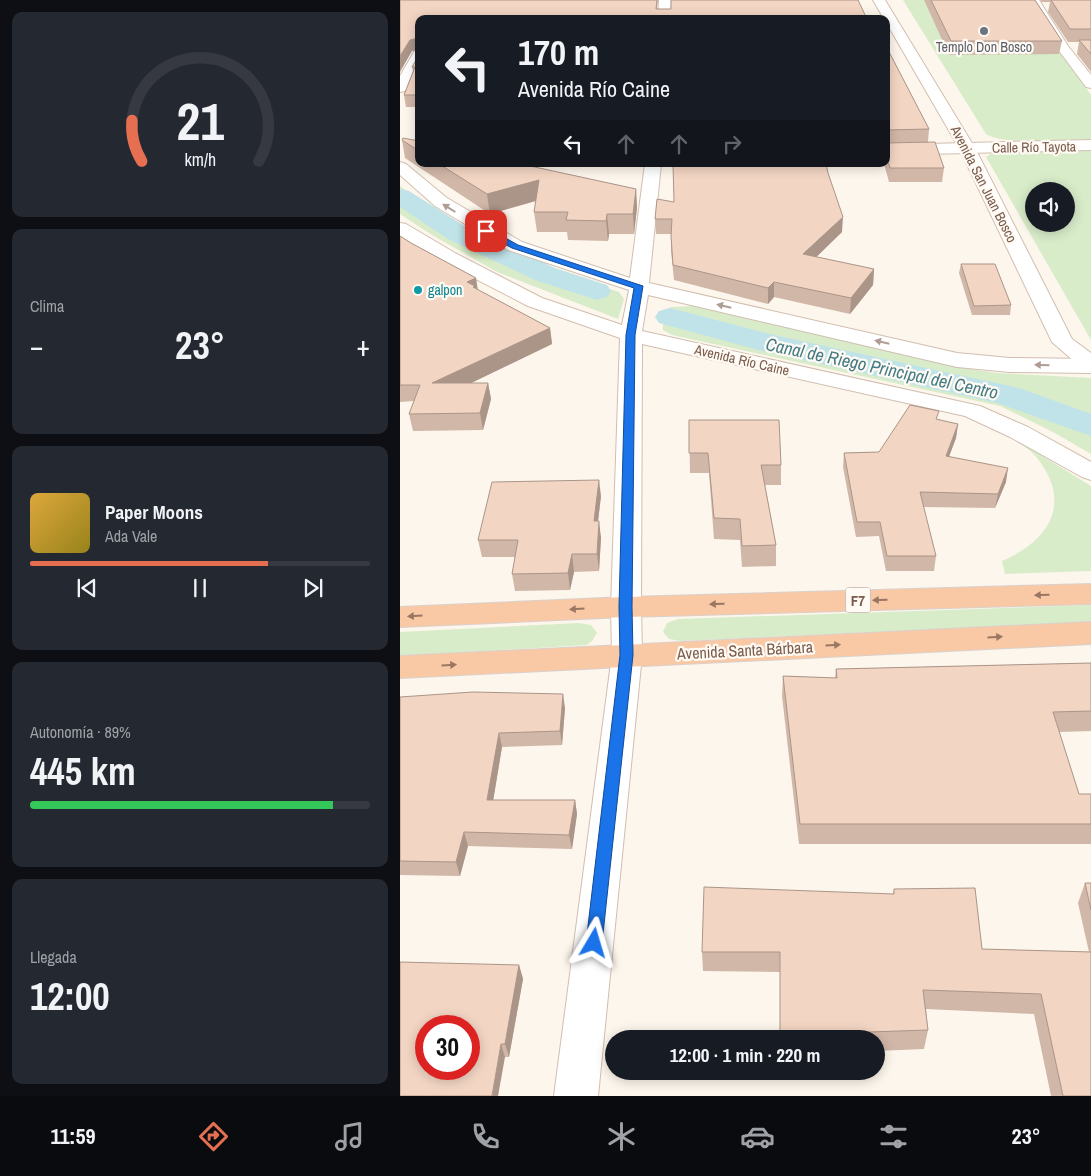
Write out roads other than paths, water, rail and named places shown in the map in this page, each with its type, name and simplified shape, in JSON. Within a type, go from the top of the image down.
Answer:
[{"type":"highway","name":"F7","points":[[400,617],[626,607],[1091,594]]},
{"type":"highway","name":"Avenida Santa Bárbara","points":[[400,667],[1091,633]]},
{"type":"street","points":[[664,15],[665,0]]},
{"type":"street","name":"Avenida San Juan Bosco","points":[[879,0],[888,15]]},
{"type":"street","points":[[1040,5],[1063,48],[1091,84]]},
{"type":"street","name":"Avenida San Juan Bosco","points":[[890,18],[967,148],[1063,342],[1091,365]]},
{"type":"street","points":[[1063,48],[1082,48]]},
{"type":"street","points":[[400,88],[415,62]]},
{"type":"street","name":"Calle Río Tayota","points":[[890,150],[1091,145]]},
{"type":"street","points":[[403,160],[441,202],[515,246],[638,286],[957,360],[1010,365],[1091,365]]},
{"type":"street","points":[[576,1096],[627,655],[630,335],[653,167]]},
{"type":"street","name":"Avenida Río Caine","points":[[400,228],[448,257],[535,302],[630,335],[972,411],[1019,432],[1091,472]]},
{"type":"waterway","name":"Canal de Riego Principal del Centro","points":[[400,196],[457,233],[545,274],[597,291]]},
{"type":"waterway","name":"Canal de Riego Principal del Centro","points":[[670,317],[770,344],[1007,395],[1091,426]]},
{"type":"place","name":"Templo Don Bosco","points":[[984,31]]},
{"type":"place","name":"galpon","points":[[418,290]]}]
